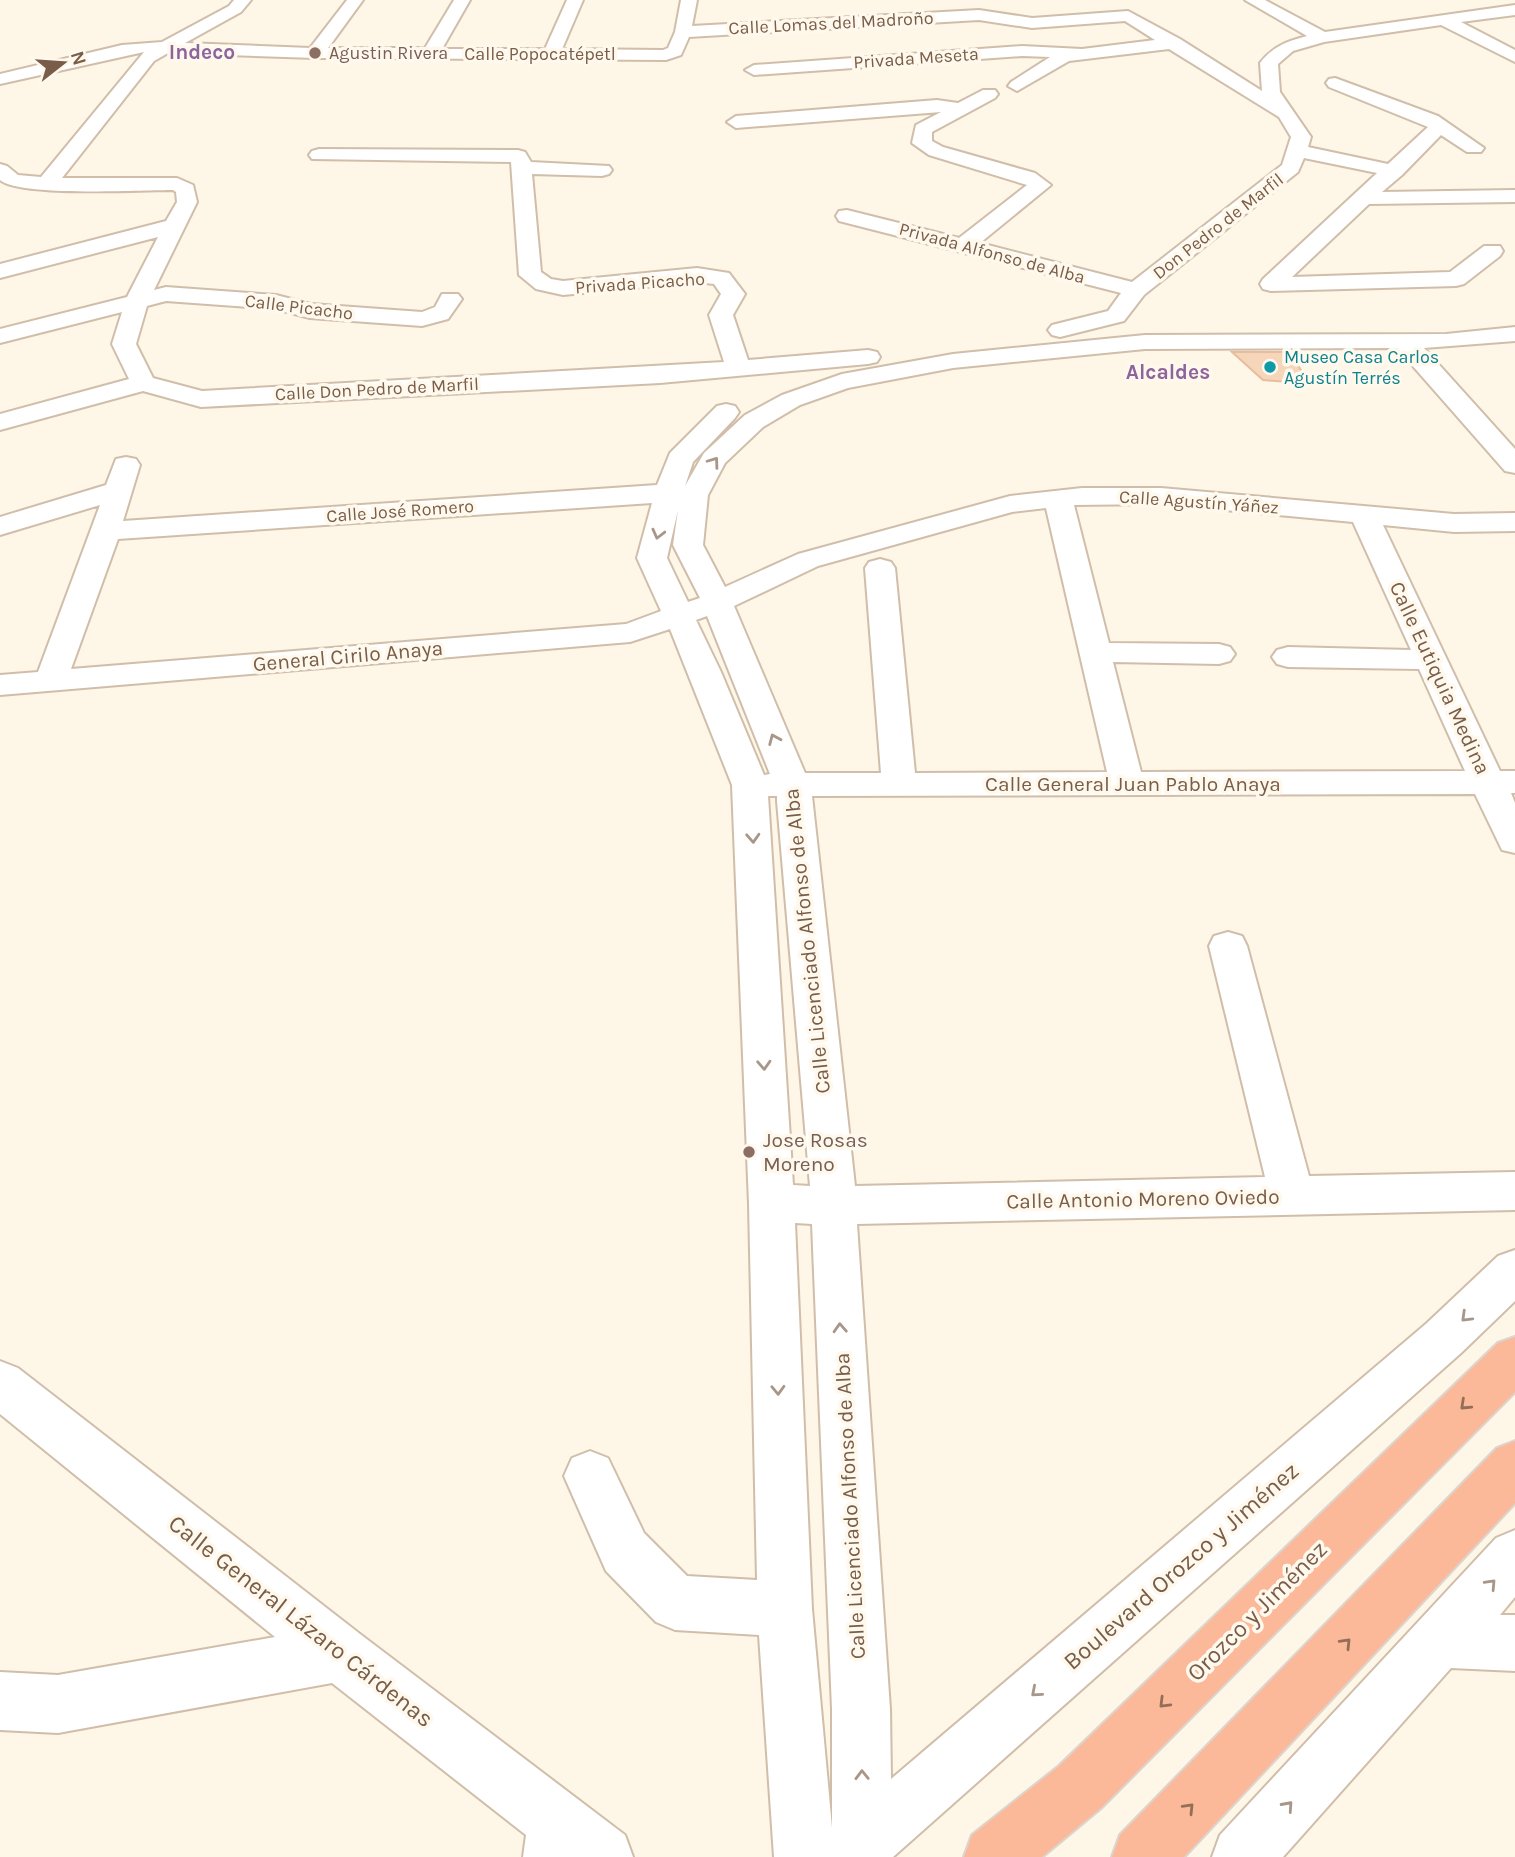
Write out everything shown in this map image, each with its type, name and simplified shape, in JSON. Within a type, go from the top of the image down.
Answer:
[{"type":"highway","name":"Orozco y Jiménez","points":[[993,1857],[1080,1787],[1515,1359]]},
{"type":"highway","points":[[1142,1857],[1515,1466]]},
{"type":"street","points":[[46,184],[148,57],[235,9],[243,0]]},
{"type":"street","points":[[315,54],[355,0]]},
{"type":"street","points":[[430,54],[461,0]]},
{"type":"street","points":[[551,55],[575,0]]},
{"type":"street","points":[[683,32],[689,0]]},
{"type":"street","points":[[965,0],[979,15]]},
{"type":"street","points":[[1253,0],[1322,37]]},
{"type":"street","points":[[1415,10],[1515,58]]},
{"type":"street","name":"Don Pedro de Marfil","points":[[1116,316],[1136,290],[1291,169],[1301,138],[1271,92],[1269,63],[1286,47],[1322,37],[1515,10]]},
{"type":"street","name":"Calle Lomas del Madroño","points":[[683,32],[790,18],[979,15],[1032,23],[1128,16],[1286,114]]},
{"type":"street","name":"Calle Popocatépetl","points":[[0,79],[122,50],[163,47],[315,54],[666,54],[674,51],[683,32]]},
{"type":"street","points":[[1017,86],[1064,56],[1174,43]]},
{"type":"street","name":"Privada Meseta","points":[[754,70],[1022,51],[1079,53]]},
{"type":"street","points":[[1335,83],[1431,120],[1474,148]]},
{"type":"street","points":[[964,245],[1041,185],[1016,173],[936,151],[922,143],[923,129],[989,94]]},
{"type":"street","points":[[736,121],[937,106],[962,108]]},
{"type":"street","points":[[1439,127],[1395,171],[1270,284],[1456,279],[1492,251]]},
{"type":"street","points":[[1297,151],[1395,171]]},
{"type":"street","points":[[319,155],[514,155],[519,157],[520,168],[602,170]]},
{"type":"street","name":"Privada Picacho","points":[[520,168],[530,275],[544,285],[563,288],[697,275],[720,278],[733,294],[721,315],[738,366]]},
{"type":"street","points":[[0,170],[12,180],[46,184],[177,184],[186,189],[188,194],[137,300],[124,344],[143,383],[0,422]]},
{"type":"street","points":[[1364,198],[1515,196]]},
{"type":"street","name":"Privada Alfonso de Alba","points":[[847,216],[1136,290]]},
{"type":"street","points":[[0,271],[174,226]]},
{"type":"street","points":[[1136,290],[1142,308],[1213,342]]},
{"type":"street","name":"Calle Picacho","points":[[0,336],[166,294],[276,302],[310,311],[422,319],[439,316],[448,308],[450,299]]},
{"type":"street","points":[[835,362],[1064,330],[1116,316],[1145,342]]},
{"type":"street","name":"Calle Licenciado Alfonso de Alba","points":[[856,1852],[861,1709],[834,1205],[793,786],[696,610],[652,558],[681,494],[754,421],[791,400],[842,382],[953,361],[1145,342],[1446,341],[1515,334]]},
{"type":"street","points":[[1404,341],[1515,465]]},
{"type":"street","name":"Calle Don Pedro de Marfil","points":[[143,383],[201,398],[835,362]]},
{"type":"street","name":"Calle Licenciado Alfonso de Alba","points":[[681,494],[680,459],[709,404],[735,405],[835,362]]},
{"type":"street","points":[[660,374],[687,386],[709,404]]},
{"type":"street","points":[[0,526],[121,478],[106,531],[51,681]]},
{"type":"street","name":"Calle José Romero","points":[[106,531],[681,494]]},
{"type":"street","name":"Calle Agustín Yáñez","points":[[696,610],[808,560],[1010,504],[1082,496],[1161,496],[1454,523],[1515,522]]},
{"type":"street","points":[[1058,499],[1127,784]]},
{"type":"street","name":"Calle Eutiquia Medina","points":[[1364,515],[1432,660],[1502,782],[1515,841]]},
{"type":"street","points":[[880,568],[899,786]]},
{"type":"street","name":"Calle Licenciado Alfonso de Alba","points":[[696,610],[728,727],[750,785],[772,1204],[785,1609],[804,1857]]},
{"type":"street","name":"General Cirilo Anaya","points":[[0,685],[630,633],[696,610]]},
{"type":"street","points":[[1095,652],[1219,654]]},
{"type":"street","points":[[1288,657],[1432,660]]},
{"type":"street","name":"Calle General Juan Pablo Anaya","points":[[750,785],[1502,782]]},
{"type":"street","points":[[1228,946],[1292,1196]]},
{"type":"street","name":"Calle Antonio Moreno Oviedo","points":[[772,1204],[1515,1191]]},
{"type":"street","name":"Boulevard Orozco y Jiménez","points":[[856,1852],[1444,1338],[1515,1269]]},
{"type":"street","name":"Calle General Lázaro Cárdenas","points":[[0,1384],[340,1654],[571,1845]]},
{"type":"street","points":[[590,1476],[625,1552],[676,1603],[785,1609]]},
{"type":"street","points":[[1242,1857],[1515,1558]]},
{"type":"street","points":[[1439,1640],[1515,1643]]},
{"type":"street","points":[[0,1701],[58,1703],[340,1654]]},
{"type":"building","name":"Museo Casa Carlos Agustín Terrés","points":[[1232,352],[1290,352],[1302,372],[1287,382],[1263,380]]},
{"type":"place","name":"Agustin Rivera","points":[[315,53]]},
{"type":"place","name":"Museo Casa Carlos Agustín Terrés","points":[[1270,367]]},
{"type":"place","name":"Jose Rosas Moreno","points":[[749,1152]]},
{"type":"district","name":"Indeco","points":[[202,52]]},
{"type":"district","name":"Alcaldes","points":[[1168,372]]}]
